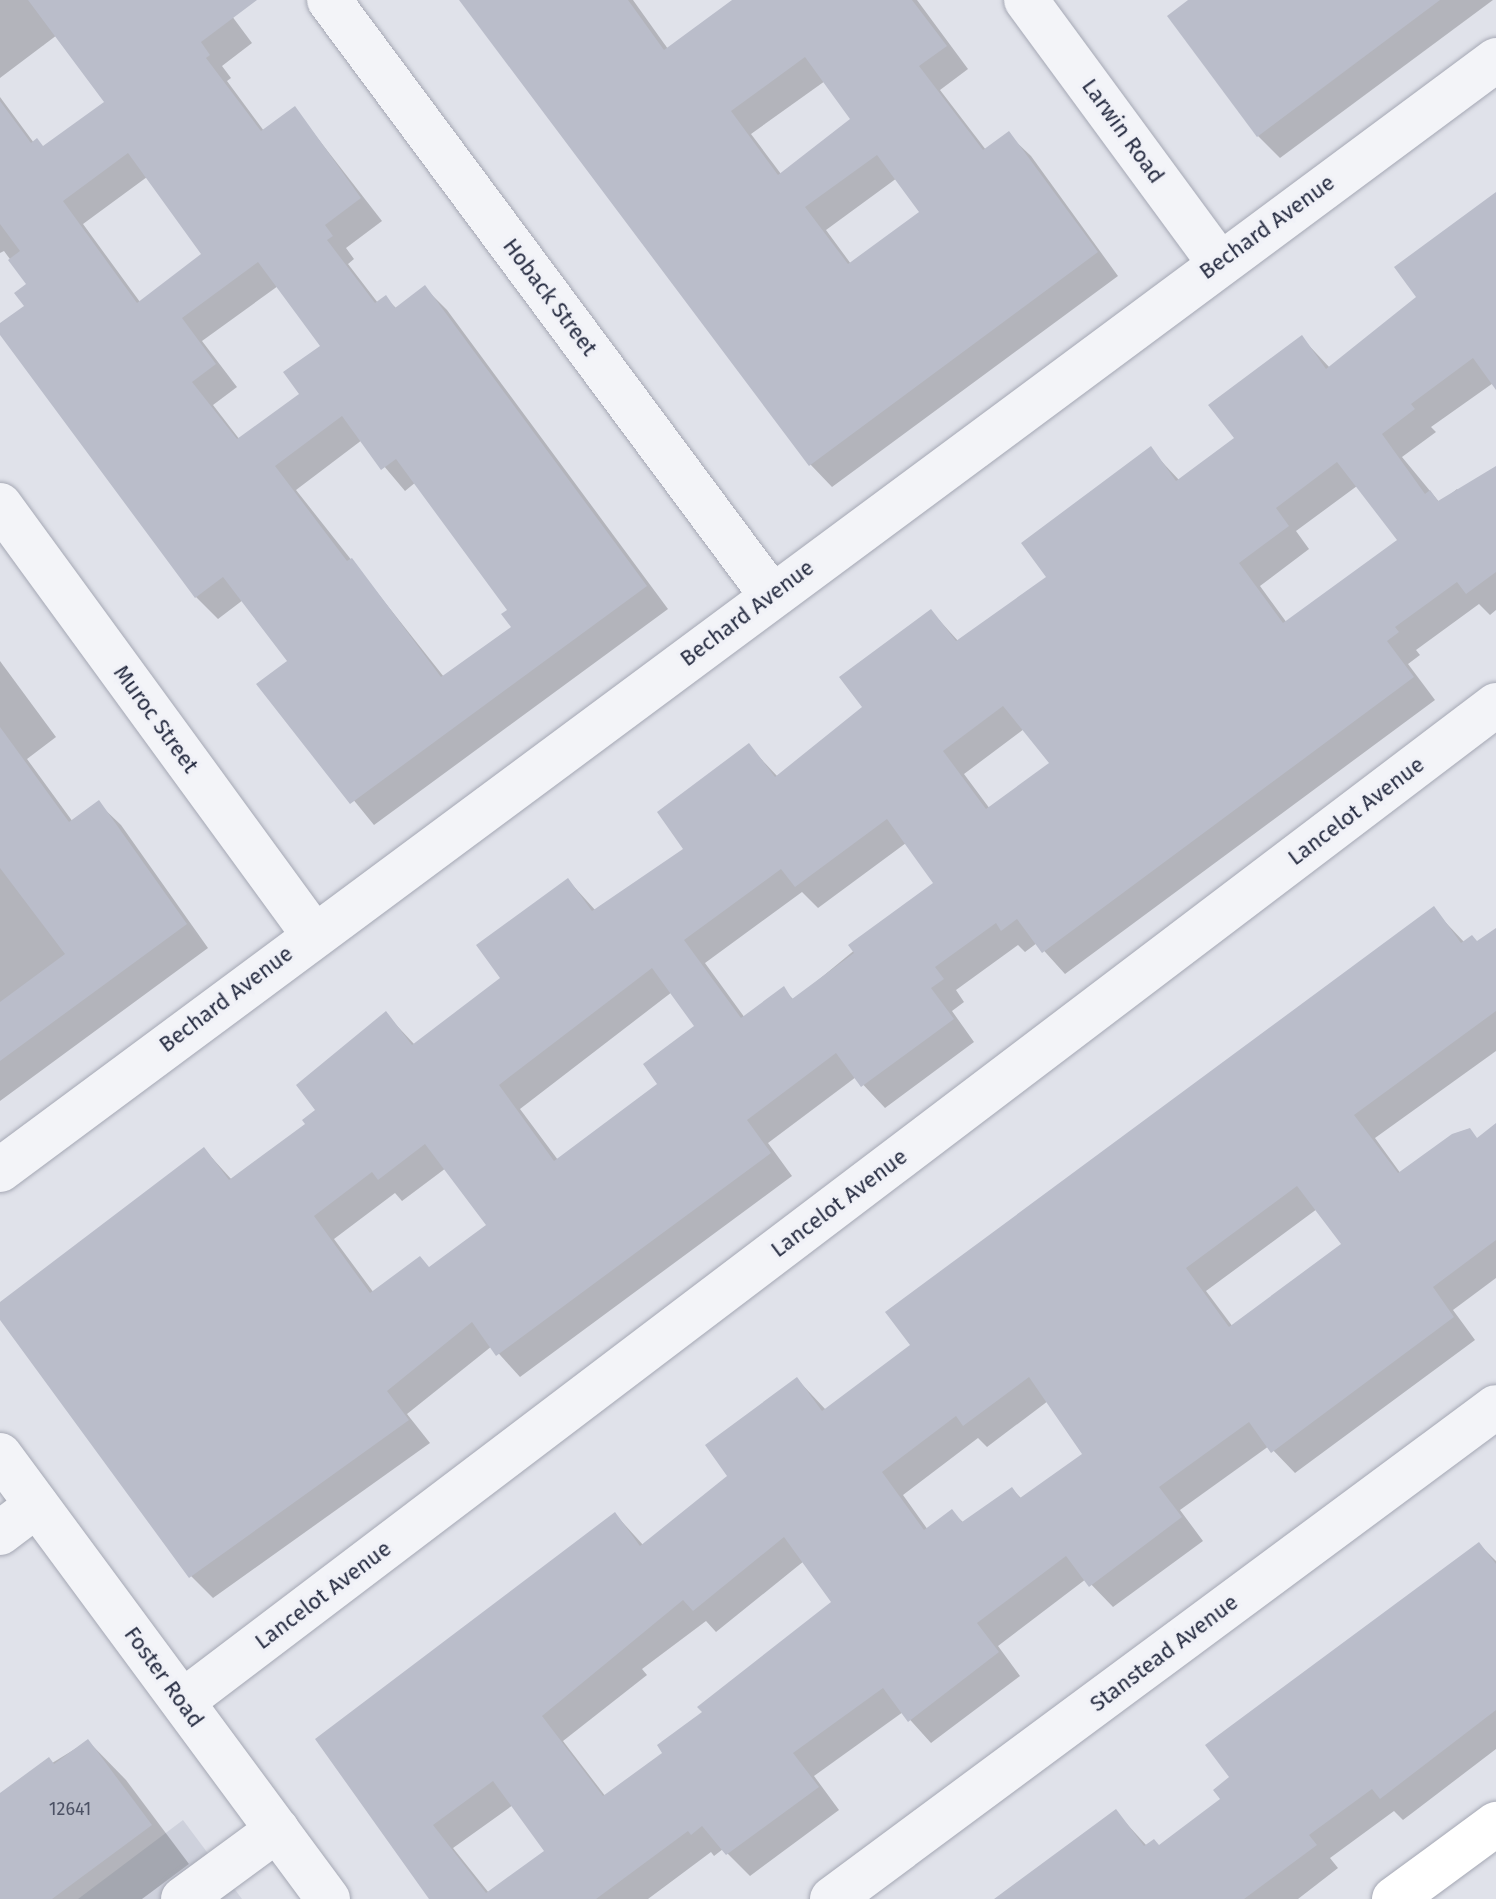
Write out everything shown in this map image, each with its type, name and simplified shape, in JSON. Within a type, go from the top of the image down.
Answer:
[{"type":"main road","points":[[1394,1899],[1496,1824]]},
{"type":"street","name":"Hoback Street","points":[[329,0],[771,595]]},
{"type":"street","name":"Larwin Road","points":[[1026,0],[1219,263]]},
{"type":"street","name":"Bechard Avenue","points":[[0,1170],[313,934],[1496,60]]},
{"type":"street","name":"Muroc Street","points":[[0,505],[313,934]]},
{"type":"street","name":"Lancelot Avenue","points":[[183,1701],[1496,705]]},
{"type":"street","name":"Stanstead Avenue","points":[[832,1899],[1496,1407]]},
{"type":"street","name":"Foster Road","points":[[0,1455],[328,1899]]},
{"type":"street","points":[[0,1533],[37,1505]]},
{"type":"street","points":[[183,1899],[277,1830]]},
{"type":"shaded area","points":[[183,1820],[242,1899],[78,1899]]},
{"type":"building","points":[[28,0],[257,0],[201,42],[210,55],[206,58],[261,131],[295,106],[361,198],[325,225],[333,236],[327,240],[375,303],[386,295],[395,308],[425,285],[647,586],[350,804],[256,684],[287,661],[223,577],[195,598],[0,335],[0,323],[24,306],[14,293],[26,284],[8,260],[20,251],[0,224],[0,101],[31,143],[37,138],[43,146],[104,102]],"holes":[[[128,153],[201,254],[137,303],[63,201]],[[258,262],[320,346],[283,372],[299,394],[237,439],[192,382],[216,364],[182,318]],[[342,416],[381,470],[396,459],[507,610],[501,614],[511,627],[441,677],[352,558],[347,561],[275,466]]]},
{"type":"building","points":[[459,0],[628,0],[664,50],[732,0],[912,0],[947,46],[919,66],[983,150],[1009,131],[1098,252],[809,466]],"holes":[[[805,57],[850,119],[778,175],[731,111]],[[877,155],[919,212],[848,264],[805,207]]]},
{"type":"building","points":[[1188,0],[1440,0],[1257,137],[1167,16]]},
{"type":"building","points":[[1496,192],[1496,390],[1473,358],[1411,404],[1415,409],[1382,434],[1425,494],[1430,490],[1438,501],[1496,466],[1496,572],[1466,594],[1457,582],[1395,627],[1399,632],[1387,641],[1414,677],[1042,953],[1017,919],[1001,931],[996,923],[935,967],[944,979],[931,988],[954,1019],[861,1087],[836,1053],[747,1120],[771,1153],[496,1356],[472,1322],[387,1391],[409,1420],[189,1578],[0,1320],[0,1302],[204,1147],[229,1180],[305,1124],[302,1120],[315,1110],[296,1085],[386,1011],[412,1045],[500,978],[476,945],[568,878],[592,911],[683,849],[657,812],[749,743],[775,777],[862,707],[839,677],[931,609],[956,641],[1046,577],[1021,543],[1151,446],[1176,481],[1234,438],[1208,405],[1302,335],[1326,369],[1416,297],[1394,267]],"holes":[[[1337,462],[1397,540],[1283,623],[1239,563],[1289,526],[1276,508]],[[1003,706],[1049,763],[986,809],[943,751]],[[887,819],[933,883],[848,945],[854,953],[792,999],[784,986],[741,1018],[684,940],[781,869],[795,887]],[[652,968],[694,1026],[643,1064],[657,1084],[554,1161],[499,1085]],[[425,1144],[486,1225],[429,1267],[420,1256],[370,1293],[314,1216],[372,1172],[378,1180]]]},
{"type":"building","points":[[0,727],[69,822],[99,800],[187,924],[0,1061],[0,1002],[65,954],[0,868]]},
{"type":"building","points":[[1434,906],[1461,943],[1472,935],[1477,941],[1496,928],[1496,1011],[1354,1115],[1398,1173],[1452,1134],[1470,1128],[1477,1138],[1496,1123],[1496,1240],[1433,1287],[1454,1317],[1271,1453],[1249,1422],[1159,1487],[1182,1517],[1089,1587],[1066,1556],[977,1623],[999,1652],[908,1722],[883,1688],[793,1753],[819,1787],[726,1855],[702,1826],[691,1835],[688,1831],[596,1899],[429,1899],[315,1739],[615,1512],[640,1546],[727,1476],[705,1445],[797,1377],[822,1411],[910,1345],[885,1312]],"holes":[[[1297,1186],[1341,1244],[1229,1327],[1186,1268]],[[1029,1377],[1082,1454],[1020,1498],[1012,1487],[962,1522],[952,1509],[924,1530],[882,1472],[956,1416],[963,1426]],[[784,1537],[831,1602],[697,1707],[702,1712],[657,1745],[662,1753],[603,1796],[542,1716],[683,1600],[693,1611]],[[493,1781],[544,1851],[486,1893],[433,1825]]]},
{"type":"building","points":[[1479,1542],[1496,1564],[1496,1710],[1380,1799],[1372,1789],[1309,1835],[1317,1845],[1244,1899],[994,1899],[1116,1809],[1144,1846],[1154,1839],[1159,1845],[1220,1799],[1213,1790],[1229,1777],[1205,1745]]},
{"type":"building","points":[[88,1739],[152,1825],[52,1899],[0,1899],[0,1793],[49,1757],[54,1764]]}]
